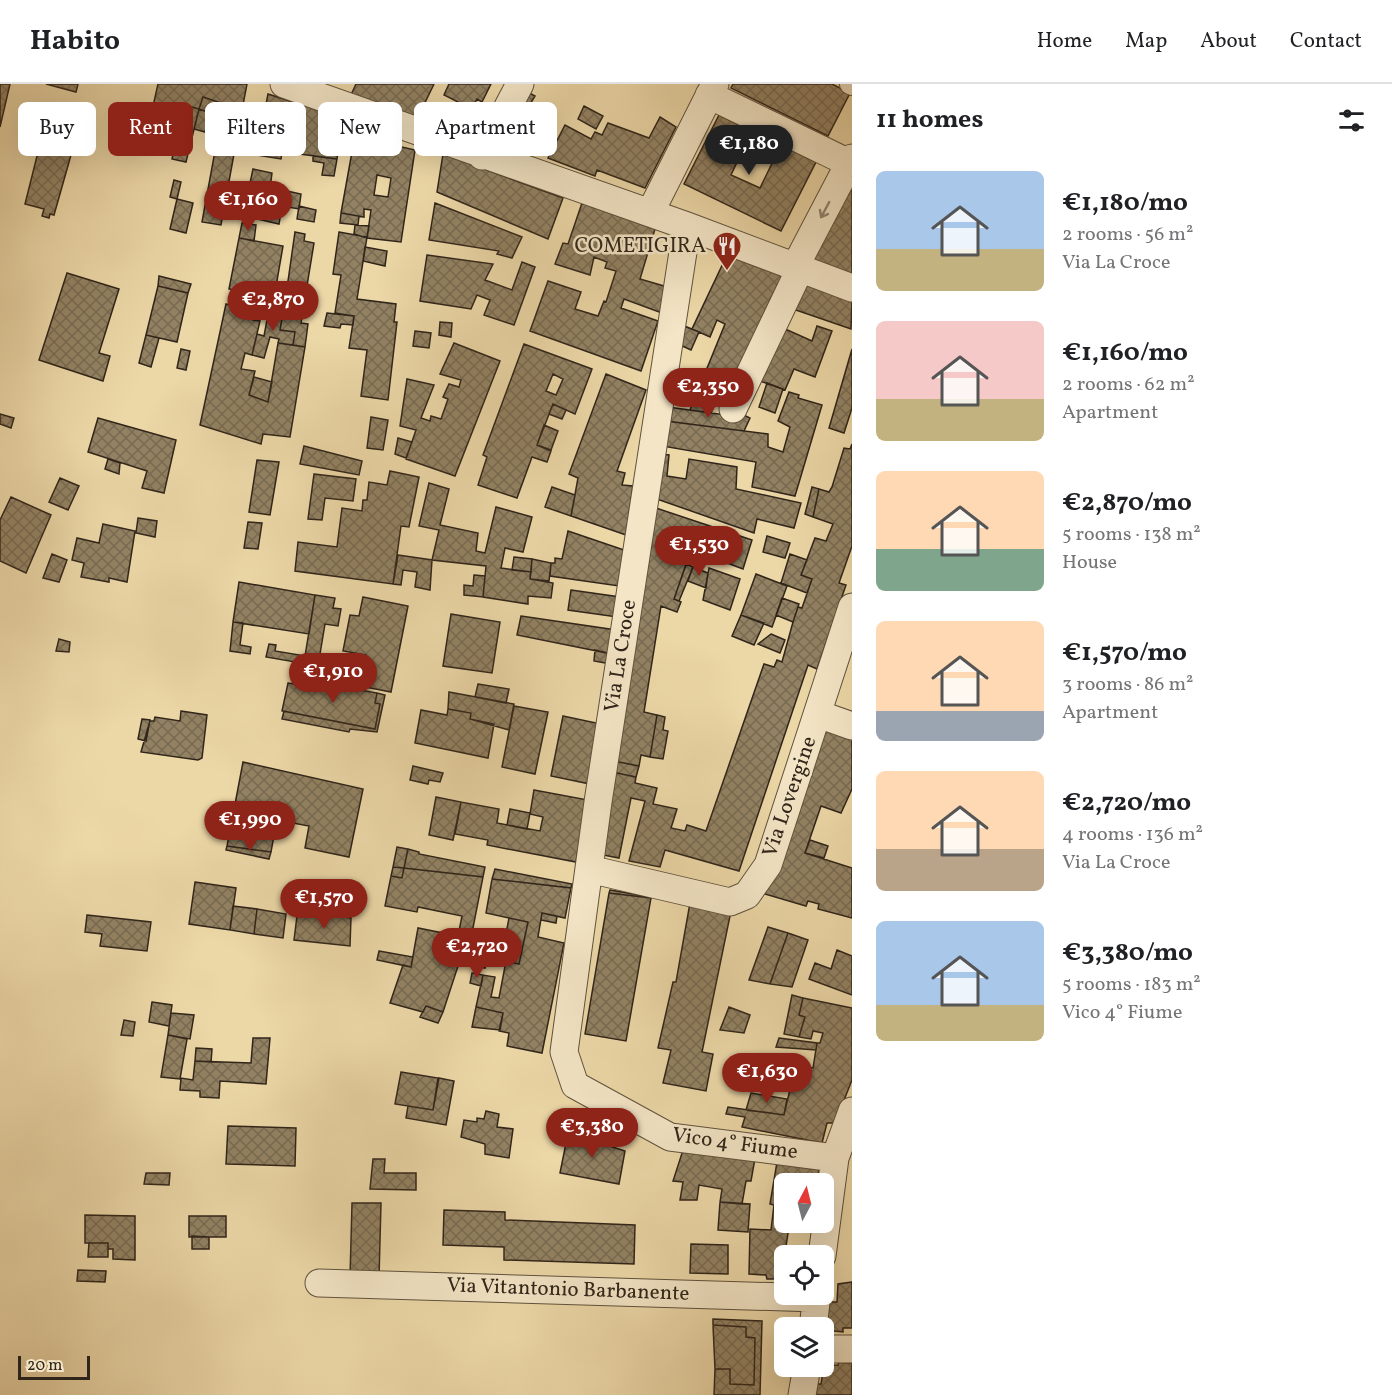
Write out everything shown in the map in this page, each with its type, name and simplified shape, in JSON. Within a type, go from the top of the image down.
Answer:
[{"type":"street","points":[[284,84],[345,94],[414,125]]},
{"type":"street","points":[[510,102],[520,84]]},
{"type":"street","points":[[650,213],[712,89],[851,161],[798,268],[733,409]]},
{"type":"street","points":[[482,156],[687,226],[852,288]]},
{"type":"street","name":"Via La Croce","points":[[575,1085],[564,1052],[589,869],[687,226]]},
{"type":"street","name":"Via Lovergine","points":[[589,869],[730,902],[747,895],[768,865],[852,607]]},
{"type":"street","points":[[818,714],[852,726]]},
{"type":"street","name":"Vico 4° Fiume","points":[[575,1085],[670,1137],[835,1158]]},
{"type":"street","points":[[823,1245],[835,1158],[852,1111]]},
{"type":"street","name":"Via Vitantonio Barbanente","points":[[319,1283],[774,1295]]},
{"type":"street","points":[[834,1349],[852,1349]]},
{"type":"street","points":[[802,1395],[805,1377]]},
{"type":"building","points":[[0,84],[10,84],[0,127]]},
{"type":"building","points":[[46,84],[78,84],[76,92]]},
{"type":"building","points":[[158,84],[247,84],[244,102],[218,102],[203,97],[199,109],[193,107],[193,102],[154,102]]},
{"type":"building","points":[[356,84],[434,84],[425,102],[414,102],[414,118],[402,114],[402,102],[365,102],[350,97]]},
{"type":"building","points":[[449,84],[491,84],[482,102],[477,99],[476,102],[458,102],[444,95]]},
{"type":"building","points":[[733,84],[832,84],[850,93],[828,136],[731,88]]},
{"type":"building","points":[[524,90],[535,96],[531,102],[518,102]]},
{"type":"building","points":[[268,94],[293,102],[266,102]]},
{"type":"building","points":[[203,97],[218,102],[205,102],[205,111],[199,109]]},
{"type":"building","points":[[306,106],[318,110],[318,156],[337,156],[337,159],[306,155]]},
{"type":"building","points":[[584,106],[603,116],[596,129],[578,119]]},
{"type":"building","points":[[193,107],[199,109],[193,133]]},
{"type":"building","points":[[199,109],[205,111],[205,132],[194,129]]},
{"type":"building","points":[[719,115],[752,131],[731,175],[760,188],[781,145],[816,162],[781,231],[684,184]]},
{"type":"building","points":[[660,117],[676,127],[645,188],[597,170],[595,176],[548,158],[557,156],[557,141],[565,125],[591,139],[595,132],[602,135],[608,123],[649,138]]},
{"type":"building","points":[[402,147],[414,150],[401,242],[367,238],[371,210],[364,209],[364,217],[341,213],[351,156],[402,156]],"holes":[[[377,175],[391,178],[388,197],[374,195]]]},
{"type":"building","points":[[37,156],[71,156],[54,215],[50,214],[49,218],[42,216],[44,209],[25,204]]},
{"type":"building","points":[[173,156],[187,156],[186,162],[172,159]]},
{"type":"building","points":[[214,156],[234,156],[221,225],[202,222]]},
{"type":"building","points":[[262,156],[281,156],[281,159]]},
{"type":"building","points":[[313,156],[337,159],[334,176],[322,175],[324,163],[313,161]]},
{"type":"building","points":[[443,156],[448,156],[563,198],[548,239],[437,192]]},
{"type":"building","points":[[253,169],[272,173],[270,188],[250,183]]},
{"type":"building","points":[[852,179],[852,276],[811,262]]},
{"type":"building","points":[[174,180],[181,182],[177,199],[170,197]]},
{"type":"building","points":[[250,183],[301,194],[299,209],[282,206],[279,224],[244,216]]},
{"type":"building","points":[[177,199],[193,203],[186,233],[170,229]]},
{"type":"building","points":[[435,203],[522,237],[512,258],[497,254],[499,251],[429,240]]},
{"type":"building","points":[[582,203],[655,229],[640,279],[671,288],[662,313],[624,299],[621,308],[658,321],[641,371],[530,331],[548,281],[581,292],[575,309],[598,316],[604,301],[606,302],[616,271],[605,268],[607,262],[594,257],[590,275],[555,264],[563,243],[568,244]]},
{"type":"building","points":[[299,206],[316,210],[314,222],[297,219]]},
{"type":"building","points":[[341,213],[359,216],[358,225],[340,223]]},
{"type":"building","points":[[242,223],[256,225],[254,241],[239,238]]},
{"type":"building","points":[[355,225],[369,226],[367,238],[354,234]]},
{"type":"building","points":[[295,232],[305,234],[304,241],[314,243],[305,298],[286,295]]},
{"type":"building","points":[[339,232],[367,237],[357,299],[396,304],[394,322],[397,322],[388,400],[361,396],[367,350],[349,348],[354,316],[335,313],[341,275],[333,274]]},
{"type":"building","points":[[239,238],[283,246],[274,298],[229,289]]},
{"type":"building","points":[[365,247],[387,251],[385,266],[363,261]]},
{"type":"building","points":[[427,255],[493,264],[485,280],[512,290],[522,262],[535,267],[514,325],[484,315],[490,300],[477,295],[471,309],[420,301]]},
{"type":"building","points":[[727,255],[785,276],[733,394],[722,389],[711,413],[690,410],[725,324],[717,320],[710,337],[692,329]]},
{"type":"building","points":[[67,273],[119,289],[99,353],[110,356],[103,381],[39,360]]},
{"type":"building","points":[[159,276],[191,284],[188,293],[158,286]]},
{"type":"building","points":[[802,281],[852,299],[851,329],[793,309]]},
{"type":"building","points":[[158,286],[188,293],[177,342],[146,335]]},
{"type":"building","points":[[286,295],[305,298],[301,323],[308,324],[305,347],[293,345],[295,332],[280,330]]},
{"type":"building","points":[[226,304],[255,311],[253,320],[260,321],[252,355],[245,353],[241,369],[255,371],[249,395],[268,402],[278,343],[305,347],[290,437],[263,434],[261,444],[200,425]]},
{"type":"building","points":[[270,304],[284,306],[280,330],[295,332],[293,345],[278,343],[279,339],[270,337],[264,358],[252,355],[257,334],[264,336]]},
{"type":"building","points":[[327,313],[354,316],[353,325],[341,324],[340,328],[324,326]]},
{"type":"building","points":[[440,322],[452,323],[451,337],[439,335]]},
{"type":"building","points":[[682,325],[699,332],[691,350],[678,344]]},
{"type":"building","points":[[817,326],[832,331],[815,377],[794,369],[785,390],[760,381],[783,328],[812,341]]},
{"type":"building","points":[[415,331],[431,333],[429,348],[413,346]]},
{"type":"building","points":[[146,335],[159,338],[151,367],[139,363]]},
{"type":"building","points":[[454,343],[500,361],[455,476],[406,459],[416,430],[400,426],[407,379],[434,385],[421,418],[430,421],[431,416],[441,419],[448,399],[443,397],[449,384],[459,387],[461,380],[440,374]]},
{"type":"building","points":[[524,344],[592,369],[575,414],[553,404],[537,445],[551,451],[547,462],[532,457],[517,498],[478,485],[487,457],[483,455]],"holes":[[[553,374],[563,379],[556,395],[546,391]]]},
{"type":"building","points":[[181,349],[190,351],[186,370],[177,368]]},
{"type":"building","points":[[852,349],[852,408],[844,433],[829,428]]},
{"type":"building","points":[[606,374],[646,390],[617,471],[625,473],[622,485],[633,486],[626,535],[571,516],[578,478],[569,474]]},
{"type":"building","points":[[254,377],[272,382],[268,402],[249,395]]},
{"type":"building","points":[[767,383],[783,389],[775,413],[759,407]]},
{"type":"building","points":[[789,392],[799,395],[798,398],[822,405],[795,496],[752,487],[756,462],[662,446],[666,421],[768,434],[768,447],[783,452],[790,427],[778,421]]},
{"type":"building","points":[[553,404],[566,410],[562,419],[549,414]]},
{"type":"building","points":[[668,407],[733,416],[736,411],[750,418],[744,431],[666,421]]},
{"type":"building","points":[[0,414],[14,418],[11,428],[0,424]]},
{"type":"building","points":[[371,417],[388,420],[383,450],[367,448]]},
{"type":"building","points":[[98,418],[176,440],[164,493],[142,488],[147,471],[88,452]]},
{"type":"building","points":[[544,425],[558,431],[551,450],[537,445]]},
{"type":"building","points":[[398,438],[412,442],[406,458],[395,454]]},
{"type":"building","points":[[852,444],[852,546],[839,583],[846,585],[817,669],[808,665],[739,871],[665,850],[660,867],[629,861],[645,801],[631,798],[619,858],[598,854],[612,772],[636,777],[635,783],[657,788],[653,804],[677,809],[671,828],[685,831],[687,825],[706,831],[764,664],[774,667],[777,660],[782,662],[798,607],[802,608],[812,579],[801,575],[815,538],[826,541],[833,524],[813,517],[819,489],[829,492],[844,448],[850,449]]},
{"type":"building","points":[[304,446],[362,461],[359,475],[300,464]]},
{"type":"building","points":[[661,454],[669,455],[667,476],[686,479],[689,459],[737,467],[736,489],[801,503],[794,528],[757,519],[754,533],[654,498]]},
{"type":"building","points":[[108,459],[120,463],[119,474],[105,469]]},
{"type":"building","points":[[257,460],[279,462],[270,515],[249,512]]},
{"type":"building","points":[[390,471],[419,477],[409,527],[401,526],[393,584],[295,571],[298,542],[337,547],[342,508],[362,511],[363,500],[367,500],[369,482],[387,485]]},
{"type":"building","points":[[314,474],[356,479],[353,501],[325,498],[322,520],[308,519]]},
{"type":"building","points":[[60,478],[79,486],[68,510],[49,502]]},
{"type":"building","points":[[429,483],[449,489],[440,525],[478,533],[476,551],[485,553],[496,507],[532,517],[523,552],[505,548],[501,568],[531,572],[530,579],[553,583],[551,598],[528,596],[528,604],[483,597],[486,566],[432,560],[439,530],[419,526]]},
{"type":"building","points":[[552,487],[575,495],[571,516],[545,507]]},
{"type":"building","points":[[812,487],[819,489],[813,517],[805,514]]},
{"type":"building","points":[[11,497],[51,515],[26,573],[0,561],[0,520]]},
{"type":"building","points":[[653,507],[752,540],[743,569],[695,551],[691,563],[687,562],[674,599],[681,602],[677,612],[661,606],[644,712],[657,715],[650,757],[641,755],[639,766],[614,761]]},
{"type":"building","points":[[138,518],[157,521],[155,537],[136,533]]},
{"type":"building","points":[[248,522],[262,523],[258,549],[244,548]]},
{"type":"building","points":[[103,524],[135,531],[127,582],[109,578],[109,582],[81,577],[84,563],[72,560],[77,538],[99,543]]},
{"type":"building","points":[[568,531],[624,550],[619,586],[550,576],[551,563],[555,563],[555,558],[562,559]]},
{"type":"building","points":[[767,536],[790,543],[785,558],[763,552]]},
{"type":"building","points":[[52,554],[67,560],[59,582],[43,578]]},
{"type":"building","points":[[790,554],[807,560],[801,575],[812,579],[807,593],[781,583]]},
{"type":"building","points":[[398,555],[432,560],[430,590],[415,587],[417,572],[403,570],[401,585],[393,584]]},
{"type":"building","points":[[514,557],[532,559],[531,572],[512,570]]},
{"type":"building","points":[[532,559],[551,563],[549,581],[530,579]]},
{"type":"building","points":[[686,564],[693,567],[679,601],[674,599]]},
{"type":"building","points":[[693,567],[708,573],[706,588],[688,581]]},
{"type":"building","points":[[709,568],[740,579],[730,610],[703,600]]},
{"type":"building","points":[[756,574],[787,586],[772,627],[741,615]]},
{"type":"building","points":[[474,575],[485,576],[483,597],[464,595],[464,585],[473,586]]},
{"type":"building","points":[[239,582],[315,595],[309,634],[233,622]]},
{"type":"building","points":[[571,590],[620,597],[617,617],[568,610]]},
{"type":"building","points":[[315,595],[335,598],[333,608],[341,609],[338,626],[325,624],[318,666],[266,657],[269,644],[276,645],[275,651],[305,656]]},
{"type":"building","points":[[363,597],[408,606],[391,692],[360,686],[366,655],[343,651],[350,615],[359,616]]},
{"type":"building","points":[[782,598],[799,604],[793,622],[776,615]]},
{"type":"building","points":[[451,614],[500,622],[492,673],[443,666]]},
{"type":"building","points":[[741,615],[764,623],[754,645],[732,636]]},
{"type":"building","points":[[521,616],[616,630],[612,654],[517,635]]},
{"type":"building","points":[[233,622],[243,623],[240,645],[251,647],[250,654],[230,651]]},
{"type":"building","points":[[771,634],[785,640],[780,653],[758,644]]},
{"type":"building","points":[[59,639],[70,642],[69,652],[56,651]]},
{"type":"building","points":[[595,650],[612,654],[611,664],[594,661]]},
{"type":"building","points":[[288,683],[322,689],[323,683],[377,693],[375,703],[380,704],[375,729],[282,711]]},
{"type":"building","points":[[478,684],[509,689],[506,703],[475,697]]},
{"type":"building","points":[[449,692],[514,704],[509,730],[470,719],[471,713],[448,709]]},
{"type":"building","points":[[377,693],[385,695],[377,732],[350,729],[349,732],[282,719],[284,711],[375,729],[380,704],[375,703]]},
{"type":"building","points":[[514,706],[548,712],[535,774],[502,767]]},
{"type":"building","points":[[448,709],[471,713],[470,719],[494,724],[488,758],[415,743],[421,710],[447,715]]},
{"type":"building","points":[[181,711],[207,715],[202,758],[198,760],[141,752],[150,721],[154,721],[155,717],[180,721]]},
{"type":"building","points":[[657,715],[665,717],[663,730],[668,731],[663,759],[650,757]]},
{"type":"building","points":[[563,716],[601,724],[590,784],[551,776]]},
{"type":"building","points":[[142,719],[150,720],[146,741],[138,739]]},
{"type":"building","points":[[822,723],[852,733],[852,789],[841,813],[821,806],[805,853],[852,868],[852,918],[818,909],[819,904],[808,901],[806,906],[765,894]]},
{"type":"building","points":[[614,761],[639,766],[636,777],[612,772]]},
{"type":"building","points":[[243,762],[363,789],[349,857],[305,848],[309,826],[277,820],[271,852],[227,846]]},
{"type":"building","points":[[413,766],[443,773],[440,782],[429,780],[428,784],[410,780]]},
{"type":"building","points":[[534,790],[588,800],[576,862],[487,845],[488,840],[455,834],[461,802],[499,809],[497,823],[540,831],[543,817],[530,814]]},
{"type":"building","points":[[436,797],[461,802],[453,840],[429,835]]},
{"type":"building","points":[[510,809],[530,813],[527,829],[507,825]]},
{"type":"building","points":[[810,840],[828,846],[824,858],[805,853]]},
{"type":"building","points":[[227,846],[271,852],[269,859],[226,850]]},
{"type":"building","points":[[397,847],[408,849],[404,868],[393,867]]},
{"type":"building","points":[[408,849],[419,852],[419,854],[485,867],[483,877],[404,868]]},
{"type":"building","points":[[393,867],[404,868],[402,878],[391,876]]},
{"type":"building","points":[[404,868],[483,877],[469,948],[488,952],[485,968],[459,963],[443,1012],[426,1006],[423,1012],[390,1003],[403,965],[411,967],[418,928],[458,936],[462,916],[418,907],[417,912],[385,906],[391,876],[402,878]]},
{"type":"building","points":[[495,869],[572,884],[571,888],[492,879]]},
{"type":"building","points":[[492,879],[571,888],[565,918],[542,913],[538,937],[564,943],[542,1053],[507,1046],[509,1033],[499,1031],[503,1013],[476,1007],[483,975],[495,977],[491,997],[499,998],[506,961],[519,964],[528,922],[486,913]]},
{"type":"building","points":[[195,882],[236,888],[230,930],[189,924]]},
{"type":"building","points":[[610,890],[651,897],[651,898],[609,893]]},
{"type":"building","points":[[609,893],[651,898],[626,1041],[585,1034]]},
{"type":"building","points":[[690,903],[731,911],[702,1052],[713,1054],[706,1091],[663,1083],[671,1050],[658,1048],[673,982],[676,982]]},
{"type":"building","points":[[233,906],[257,909],[254,934],[230,930]]},
{"type":"building","points":[[257,909],[286,914],[283,938],[254,934]]},
{"type":"building","points":[[312,913],[351,918],[350,946],[294,940],[297,916],[312,917]]},
{"type":"building","points":[[542,913],[557,916],[556,923],[541,920]]},
{"type":"building","points":[[87,915],[151,922],[147,951],[100,946],[102,934],[85,932]]},
{"type":"building","points":[[509,918],[528,922],[519,964],[501,960]]},
{"type":"building","points":[[768,927],[788,933],[770,984],[749,980]]},
{"type":"building","points":[[788,933],[808,940],[792,987],[770,984]]},
{"type":"building","points":[[837,950],[852,956],[852,995],[809,979],[815,963],[831,969]]},
{"type":"building","points":[[379,951],[413,957],[411,967],[377,960]]},
{"type":"building","points":[[472,973],[483,975],[481,986],[470,983]]},
{"type":"building","points":[[792,995],[803,998],[799,1015],[805,1017],[799,1037],[784,1034]]},
{"type":"building","points":[[803,998],[852,1008],[852,1080],[835,1123],[827,1123],[822,1143],[742,1127],[745,1117],[726,1114],[728,1107],[784,1115],[791,1085],[802,1086],[805,1067],[813,1068],[817,1043],[820,1043],[823,1033],[813,1031],[811,1039],[799,1037],[805,1017],[799,1015]]},
{"type":"building","points":[[152,1002],[172,1005],[169,1026],[149,1022]]},
{"type":"building","points":[[426,1006],[443,1012],[438,1023],[420,1017]]},
{"type":"building","points":[[476,1007],[503,1013],[500,1030],[472,1027]]},
{"type":"building","points":[[729,1007],[750,1015],[744,1033],[720,1030]]},
{"type":"building","points":[[171,1013],[194,1015],[190,1039],[168,1035]]},
{"type":"building","points":[[124,1020],[135,1022],[133,1036],[121,1035]]},
{"type":"building","points":[[168,1035],[187,1039],[180,1079],[161,1077]]},
{"type":"building","points":[[253,1038],[270,1038],[266,1084],[220,1081],[219,1098],[200,1097],[200,1091],[180,1090],[181,1078],[193,1080],[195,1061],[251,1063]]},
{"type":"building","points":[[779,1038],[817,1043],[816,1050],[776,1047]]},
{"type":"building","points":[[196,1048],[212,1049],[211,1062],[195,1061]]},
{"type":"building","points":[[401,1072],[438,1078],[433,1110],[395,1104]]},
{"type":"building","points":[[439,1078],[454,1081],[446,1125],[406,1118],[408,1106],[433,1110]]},
{"type":"building","points":[[751,1093],[787,1099],[784,1115],[746,1110]]},
{"type":"building","points":[[486,1111],[499,1114],[497,1127],[513,1129],[509,1158],[485,1154],[485,1144],[461,1137],[464,1120],[477,1122],[477,1118],[484,1119]]},
{"type":"building","points":[[228,1126],[296,1128],[295,1166],[226,1164]]},
{"type":"building","points":[[575,1132],[598,1136],[597,1142],[625,1151],[619,1184],[560,1173],[567,1138],[574,1139]]},
{"type":"building","points":[[684,1147],[756,1153],[751,1181],[746,1181],[742,1204],[720,1202],[722,1189],[699,1185],[697,1200],[680,1200],[683,1182],[673,1181]]},
{"type":"building","points":[[373,1159],[385,1159],[384,1173],[416,1173],[416,1190],[370,1189]]},
{"type":"building","points":[[777,1162],[819,1167],[818,1173],[775,1173]]},
{"type":"building","points":[[146,1173],[170,1173],[169,1185],[144,1184]]},
{"type":"building","points":[[774,1180],[774,1205],[770,1204]]},
{"type":"building","points":[[720,1202],[750,1204],[748,1232],[718,1230]]},
{"type":"building","points":[[352,1203],[381,1203],[379,1278],[350,1278]]},
{"type":"building","points":[[774,1205],[774,1233],[788,1233],[786,1245],[774,1245],[774,1279],[767,1279],[766,1275],[749,1274],[750,1229],[771,1230]]},
{"type":"building","points":[[444,1210],[505,1212],[505,1220],[635,1225],[634,1264],[504,1260],[504,1247],[443,1245]]},
{"type":"building","points":[[85,1215],[135,1216],[135,1260],[113,1259],[113,1249],[108,1249],[108,1243],[85,1243]]},
{"type":"building","points":[[189,1216],[226,1216],[226,1237],[189,1237]]},
{"type":"building","points":[[192,1236],[209,1237],[209,1249],[192,1249]]},
{"type":"building","points":[[89,1243],[108,1243],[108,1257],[88,1257]]},
{"type":"building","points":[[691,1244],[728,1245],[728,1274],[690,1273]]},
{"type":"building","points":[[78,1270],[106,1271],[105,1282],[77,1281]]},
{"type":"building","points":[[852,1282],[852,1328],[843,1328],[843,1332],[834,1331],[834,1317],[826,1317],[828,1305],[834,1305],[834,1302],[837,1302],[838,1284]]},
{"type":"building","points":[[713,1319],[762,1321],[760,1395],[714,1395],[715,1369],[730,1369],[730,1384],[754,1385],[755,1338],[746,1337],[746,1327],[713,1325]]},
{"type":"building","points":[[713,1325],[746,1327],[746,1337],[755,1338],[754,1385],[730,1384],[730,1369],[715,1369]]},
{"type":"building","points":[[839,1362],[852,1363],[852,1395],[815,1395],[816,1384],[821,1384],[822,1377],[834,1377],[834,1365],[838,1365]]},
{"type":"place","name":"COMETIGIRA","points":[[727,272]]}]
